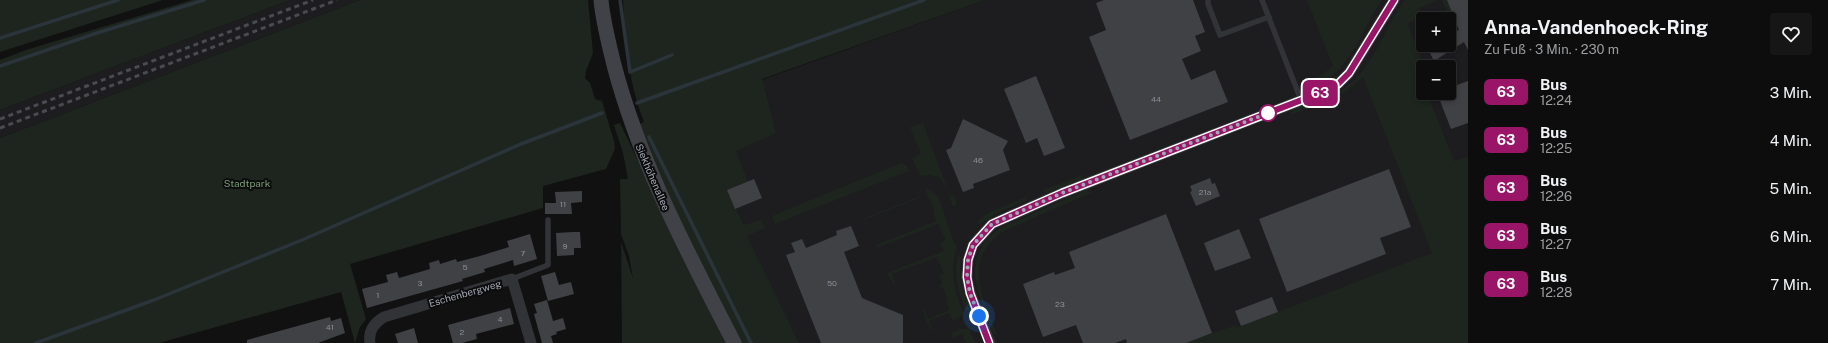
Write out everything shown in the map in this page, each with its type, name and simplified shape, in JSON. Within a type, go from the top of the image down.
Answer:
[{"type":"main road","name":"Siekhöhenallee","points":[[601,0],[609,44],[620,89],[641,149],[667,210],[734,343]]},
{"type":"street","points":[[990,343],[970,293],[967,277],[968,260],[973,245],[992,224],[1062,193],[1301,100],[1338,84],[1349,73],[1394,0]]},
{"type":"street","name":"Eschenbergweg","points":[[370,343],[371,329],[384,317],[512,279],[531,343]]},
{"type":"lane","points":[[1208,0],[1208,4],[1220,35],[1269,17]]},
{"type":"lane","points":[[1262,0],[1301,100]]},
{"type":"lane","points":[[512,279],[548,266],[548,220]]},
{"type":"shaded area","points":[[290,0],[360,0],[0,138],[0,110],[102,70]]},
{"type":"shaded area","points":[[985,0],[1468,0],[1468,343],[740,343],[644,122]]},
{"type":"green space","points":[[0,0],[163,0],[0,52]]},
{"type":"green space","points":[[192,0],[290,0],[102,70],[0,110],[0,60],[26,50]]},
{"type":"green space","name":"Stadtpark","points":[[360,0],[588,0],[593,53],[585,78],[590,83],[595,99],[602,101],[614,141],[615,149],[606,169],[543,186],[543,208],[350,264],[366,319],[360,327],[355,343],[341,292],[159,343],[0,343],[0,138]]},
{"type":"green space","points":[[623,0],[985,0],[762,79],[776,133],[736,151],[748,182],[727,191],[744,225],[761,220],[765,228],[747,236],[799,343],[740,343],[659,179],[638,125],[644,122],[634,91],[628,62]]},
{"type":"green space","points":[[1307,0],[1382,0],[1347,60],[1327,79],[1312,87],[1306,82],[1323,74],[1333,66]]},
{"type":"green space","points":[[1405,0],[1437,0],[1419,8],[1421,12],[1416,12],[1416,19],[1408,24],[1416,46],[1416,52],[1418,52],[1421,60],[1416,60],[1416,100],[1430,100],[1454,161],[1468,157],[1468,343],[1186,343],[1236,325],[1237,327],[1241,326],[1432,253],[1363,77],[1352,87],[1333,99],[1290,115],[1293,109],[1332,95],[1355,80],[1371,59],[1397,11]]},
{"type":"green space","points":[[1442,0],[1447,0],[1452,12],[1448,12]]},
{"type":"green space","points":[[620,123],[725,343],[622,343],[621,242],[633,278],[629,256],[621,234],[620,179],[628,179],[623,153],[614,125]]},
{"type":"green space","points":[[923,123],[950,196],[954,195],[957,203],[955,206],[953,206],[943,182],[934,176],[920,176],[912,158],[921,154],[910,127]]},
{"type":"green space","points":[[901,163],[907,166],[909,171],[775,224],[772,216]]},
{"type":"green space","points":[[1085,174],[1082,179],[1047,193],[1043,190]]},
{"type":"green space","points":[[925,189],[930,190],[939,198],[954,243],[957,246],[953,264],[953,273],[955,289],[964,314],[953,321],[949,313],[929,321],[932,329],[930,330],[923,311],[925,310],[928,319],[949,310],[946,302],[948,301],[943,287],[940,288],[939,285],[942,283],[939,275],[944,274],[937,257],[892,274],[894,284],[887,273],[944,251],[940,243],[946,240],[938,224],[877,248],[876,245],[936,221],[933,213],[935,212]]},
{"type":"green space","points":[[1086,190],[1093,192],[1004,231],[991,242],[983,254],[979,266],[979,279],[986,306],[997,335],[993,334],[978,291],[976,264],[979,251],[987,239],[1000,228]]},
{"type":"green space","points":[[1028,196],[1026,201],[997,213],[980,224],[977,222],[988,213]]},
{"type":"green space","points":[[918,197],[919,198],[866,219],[865,218]]},
{"type":"green space","points":[[958,254],[961,256],[961,282],[969,308],[966,311],[956,276]]},
{"type":"green space","points":[[969,328],[975,343],[966,343],[962,334],[952,338],[951,333]]},
{"type":"building","points":[[1104,0],[1193,0],[1205,32],[1195,36],[1201,51],[1182,59],[1191,80],[1215,70],[1228,102],[1130,140],[1089,37],[1106,30],[1096,3]]},
{"type":"building","points":[[1447,0],[1468,0],[1468,50],[1464,42],[1456,47],[1456,31],[1459,30],[1456,22],[1456,12],[1452,12]]},
{"type":"building","points":[[1430,52],[1448,52],[1436,60],[1434,60]]},
{"type":"building","points":[[1036,76],[1065,148],[1044,156],[1037,138],[1026,143],[1004,89]]},
{"type":"building","points":[[1468,81],[1468,123],[1451,129],[1440,100],[1456,100],[1456,85]]},
{"type":"building","points":[[963,119],[1008,141],[1003,150],[1010,170],[973,184],[974,188],[963,192],[946,150],[951,148]]},
{"type":"building","points":[[1389,169],[1411,227],[1380,238],[1386,254],[1287,292],[1259,219]]},
{"type":"building","points":[[1210,178],[1212,184],[1215,183],[1220,196],[1196,206],[1190,192],[1192,191],[1190,186]]},
{"type":"building","points":[[754,179],[762,198],[735,209],[727,190]]},
{"type":"building","points":[[582,191],[582,202],[571,203],[572,214],[545,214],[545,203],[556,203],[555,192]]},
{"type":"building","points":[[1166,214],[1212,333],[1186,343],[1127,343],[1126,339],[1115,343],[1083,343],[1076,325],[1043,337],[1023,284],[1054,272],[1055,275],[1075,268],[1069,252]]},
{"type":"building","points":[[851,226],[859,246],[844,252],[862,298],[903,315],[903,343],[821,343],[786,255],[795,252],[791,243],[802,239],[806,248],[837,235],[836,231]]},
{"type":"building","points":[[1239,229],[1251,258],[1215,271],[1204,243]]},
{"type":"building","points":[[580,232],[581,248],[574,248],[574,255],[557,256],[556,233]]},
{"type":"building","points":[[530,234],[537,259],[514,266],[513,260],[484,269],[485,272],[462,279],[463,281],[367,308],[362,289],[388,282],[386,275],[397,272],[399,278],[430,269],[429,263],[439,260],[440,264],[456,259],[457,262],[480,256],[509,247],[507,241]]},
{"type":"building","points":[[555,272],[559,285],[571,282],[574,294],[548,301],[541,276]]},
{"type":"building","points":[[1272,297],[1278,312],[1241,326],[1235,311]]},
{"type":"building","points":[[547,300],[553,321],[563,318],[566,329],[556,332],[557,334],[551,336],[553,343],[542,343],[534,314],[537,313],[534,304]]},
{"type":"building","points":[[510,308],[514,324],[476,334],[477,339],[462,343],[453,343],[448,325]]},
{"type":"building","points":[[330,317],[331,321],[341,318],[345,333],[318,343],[247,343],[247,340]]},
{"type":"building","points":[[414,328],[418,343],[398,343],[395,334]]},
{"type":"waterway","points":[[0,38],[118,0]]},
{"type":"waterway","points":[[0,66],[97,33],[204,0]]},
{"type":"waterway","points":[[620,0],[630,72],[672,55]]},
{"type":"waterway","points":[[637,103],[924,0]]},
{"type":"waterway","points":[[36,343],[154,300],[302,240],[521,144],[602,113]]},
{"type":"waterway","points":[[649,137],[751,343]]},
{"type":"railway","points":[[0,119],[313,0]]},
{"type":"railway","points":[[0,128],[337,0]]},
{"type":"bus line","name":"63","points":[[989,343],[970,293],[967,277],[968,260],[973,245],[983,232],[992,224],[1062,193],[1325,91],[1338,84],[1349,73],[1394,0]]},
{"type":"route","points":[[979,316],[970,293],[967,277],[968,260],[973,245],[983,232],[992,224],[1062,193],[1268,113]]}]
